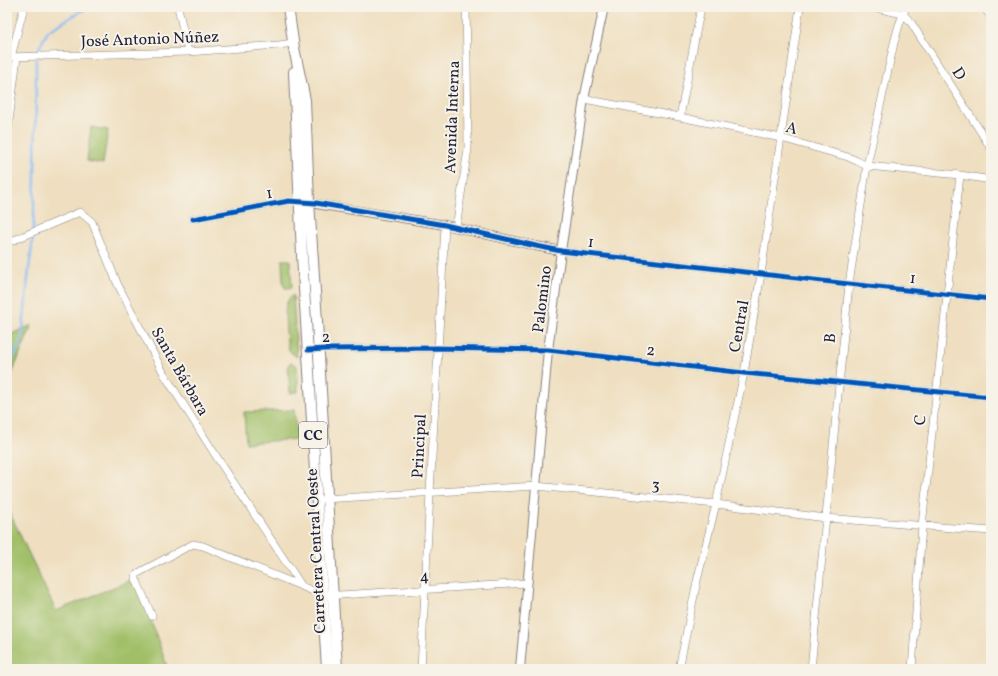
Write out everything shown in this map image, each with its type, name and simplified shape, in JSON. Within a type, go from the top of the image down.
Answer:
[{"type":"main road","name":"Carretera Central Oeste","points":[[288,7],[294,45],[294,66],[304,202],[328,595],[337,669]]},
{"type":"main road","name":"Carretera Central Oeste","points":[[327,669],[328,595]]},
{"type":"street","points":[[7,137],[12,57],[24,7]]},
{"type":"street","points":[[178,7],[188,52]]},
{"type":"street","name":"Avenida Interna","points":[[456,228],[468,149],[466,7]]},
{"type":"street","name":"Palomino","points":[[520,669],[548,350],[584,99],[604,7]]},
{"type":"street","points":[[680,117],[701,7]]},
{"type":"street","name":"Central","points":[[679,669],[697,581],[716,504],[744,373],[761,274],[800,7]]},
{"type":"street","points":[[871,7],[905,10]]},
{"type":"street","points":[[984,7],[991,17]]},
{"type":"street","name":"D","points":[[905,10],[991,148]]},
{"type":"street","name":"B","points":[[811,669],[848,284],[867,166],[894,43],[905,10]]},
{"type":"street","name":"José Antonio Núñez","points":[[12,57],[188,52],[294,45]]},
{"type":"street","name":"A","points":[[584,99],[781,138],[848,156],[867,166],[960,175],[991,180]]},
{"type":"street","name":"C","points":[[912,669],[922,526],[960,175]]},
{"type":"street","name":"1","points":[[193,219],[289,201],[304,202],[445,225],[561,251],[991,299]]},
{"type":"street","name":"Santa Bárbara","points":[[7,243],[80,212],[92,222],[118,285],[164,374],[301,585]]},
{"type":"street","name":"Principal","points":[[421,669],[437,348],[445,225]]},
{"type":"street","name":"2","points":[[313,350],[437,348],[548,350],[744,373],[991,397]]},
{"type":"street","name":"3","points":[[322,499],[536,486],[716,504],[826,518],[991,531]]},
{"type":"street","points":[[152,616],[136,580],[136,575],[194,544],[313,591],[328,595]]},
{"type":"street","name":"4","points":[[328,595],[527,583]]},
{"type":"green space","points":[[91,127],[108,130],[103,164],[87,161]]},
{"type":"green space","points":[[282,260],[290,260],[292,287],[285,288],[283,284]]},
{"type":"green space","points":[[293,295],[297,357],[289,350],[285,314],[288,300]]},
{"type":"green space","points":[[32,325],[7,386],[7,336]]},
{"type":"green space","points":[[290,363],[297,366],[298,392],[290,393],[288,365]]},
{"type":"green space","points":[[294,410],[297,439],[246,443],[244,412]]},
{"type":"green space","points":[[7,507],[56,611],[136,578],[168,669],[7,669]]},
{"type":"waterway","points":[[37,52],[48,31],[88,7]]},
{"type":"waterway","points":[[7,372],[22,338],[33,237],[36,60]]},
{"type":"cycle path","points":[[193,219],[289,201],[316,203],[445,225],[561,251],[991,299]]},
{"type":"cycle path","points":[[308,350],[437,348],[548,350],[744,373],[991,397]]}]
